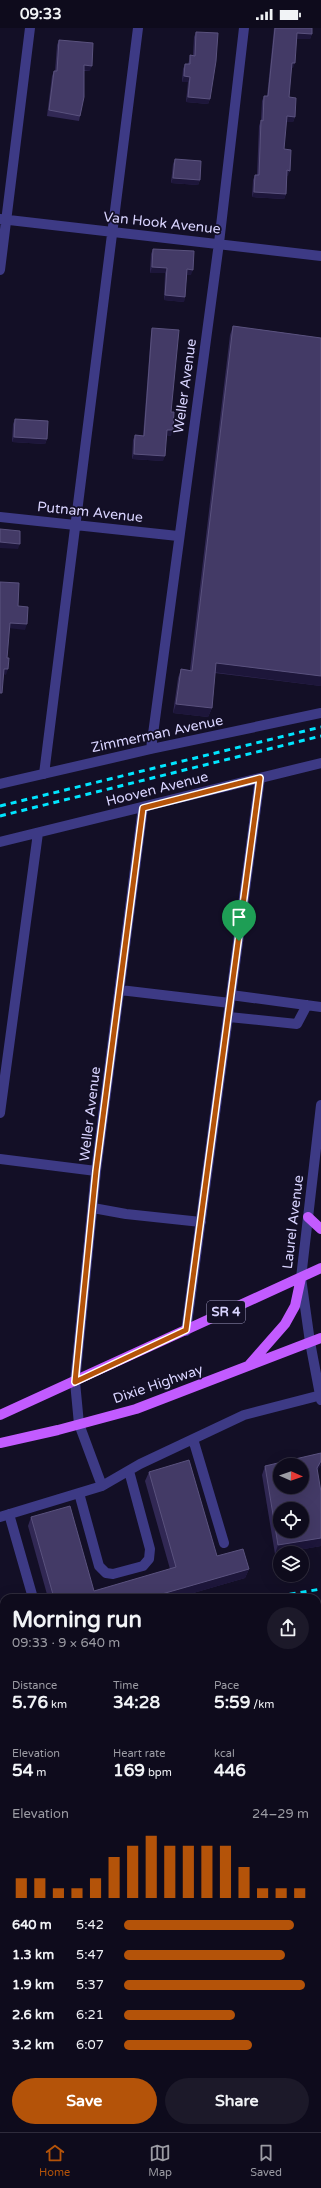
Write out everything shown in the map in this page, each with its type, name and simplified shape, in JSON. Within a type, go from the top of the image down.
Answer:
[{"type":"main road","points":[[308,1217],[321,1229]]},
{"type":"main road","name":"SR 4","points":[[0,1415],[75,1382],[321,1268]]},
{"type":"main road","points":[[247,1367],[285,1324],[295,1306],[301,1278]]},
{"type":"main road","name":"Dixie Highway","points":[[0,1443],[79,1424],[136,1408],[321,1338]]},
{"type":"street","points":[[0,270],[3,219],[30,28]]},
{"type":"street","points":[[44,774],[138,28]]},
{"type":"street","name":"Weller Avenue","points":[[151,749],[178,536],[219,243],[244,28]]},
{"type":"street","name":"Van Hook Avenue","points":[[3,219],[321,256]]},
{"type":"street","name":"Putnam Avenue","points":[[0,517],[178,536]]},
{"type":"street","name":"Zimmerman Avenue","points":[[0,784],[151,749],[321,713]]},
{"type":"street","name":"Hooven Avenue","points":[[0,842],[321,763]]},
{"type":"street","points":[[186,1330],[260,778]]},
{"type":"street","name":"Weller Avenue","points":[[102,1486],[79,1424],[75,1382],[96,1171],[143,808]]},
{"type":"street","points":[[0,1112],[38,833]]},
{"type":"street","points":[[120,990],[321,1007]]},
{"type":"street","points":[[228,1017],[297,1024],[307,1005]]},
{"type":"street","name":"Laurel Avenue","points":[[321,1105],[316,1185],[308,1217],[301,1278],[310,1342],[318,1367],[321,1397]]},
{"type":"street","points":[[0,1159],[96,1171]]},
{"type":"street","points":[[92,1208],[126,1214],[201,1222]]},
{"type":"street","points":[[32,1594],[5,1515],[102,1486],[140,1464],[244,1415],[321,1397]]},
{"type":"street","points":[[194,1439],[224,1543]]},
{"type":"street","points":[[79,1493],[99,1566],[106,1573],[113,1574],[144,1566],[149,1559],[150,1548],[129,1471]]},
{"type":"building","points":[[275,28],[312,28],[312,34],[297,33],[295,63],[292,63],[289,97],[296,98],[295,117],[287,116],[284,149],[291,150],[290,171],[287,170],[286,194],[254,192],[255,175],[259,175],[261,120],[263,121],[264,96],[268,96]]},
{"type":"building","points":[[196,32],[218,33],[216,61],[210,99],[188,97],[190,77],[184,76],[185,64],[190,64],[190,55],[195,56]]},
{"type":"building","points":[[59,40],[93,43],[92,66],[84,65],[84,97],[80,116],[49,110],[54,71],[57,71]]},
{"type":"building","points":[[175,159],[201,161],[200,180],[173,178]]},
{"type":"building","points":[[153,249],[194,251],[193,270],[187,269],[185,297],[165,295],[167,268],[152,267]]},
{"type":"building","points":[[233,326],[321,338],[321,676],[216,663],[212,708],[176,704],[181,669],[192,671]]},
{"type":"building","points":[[152,328],[179,330],[171,412],[174,412],[173,430],[167,430],[165,456],[134,454],[135,435],[144,436]]},
{"type":"building","points":[[15,419],[48,421],[47,439],[14,437]]},
{"type":"building","points":[[0,529],[20,531],[20,544],[0,542]]},
{"type":"building","points":[[0,582],[19,583],[18,606],[28,607],[27,624],[10,623],[7,658],[9,658],[8,669],[4,669],[2,693],[0,693]]},
{"type":"building","points":[[321,1453],[321,1461],[317,1468],[321,1492],[321,1538],[278,1545],[277,1538],[309,1538],[309,1502],[273,1502],[273,1515],[265,1466],[273,1464],[273,1494],[309,1494],[309,1458],[299,1458]]},
{"type":"building","points":[[189,1460],[217,1556],[243,1549],[249,1569],[162,1594],[53,1594],[31,1517],[70,1506],[94,1591],[176,1567],[149,1472]]},
{"type":"railway","points":[[0,806],[321,727]]},
{"type":"railway","points":[[0,816],[321,736]]},
{"type":"railway","points":[[292,1594],[321,1589]]},
{"type":"route","points":[[260,778],[239,941],[186,1330],[75,1382],[96,1171],[143,808],[260,778]]}]
